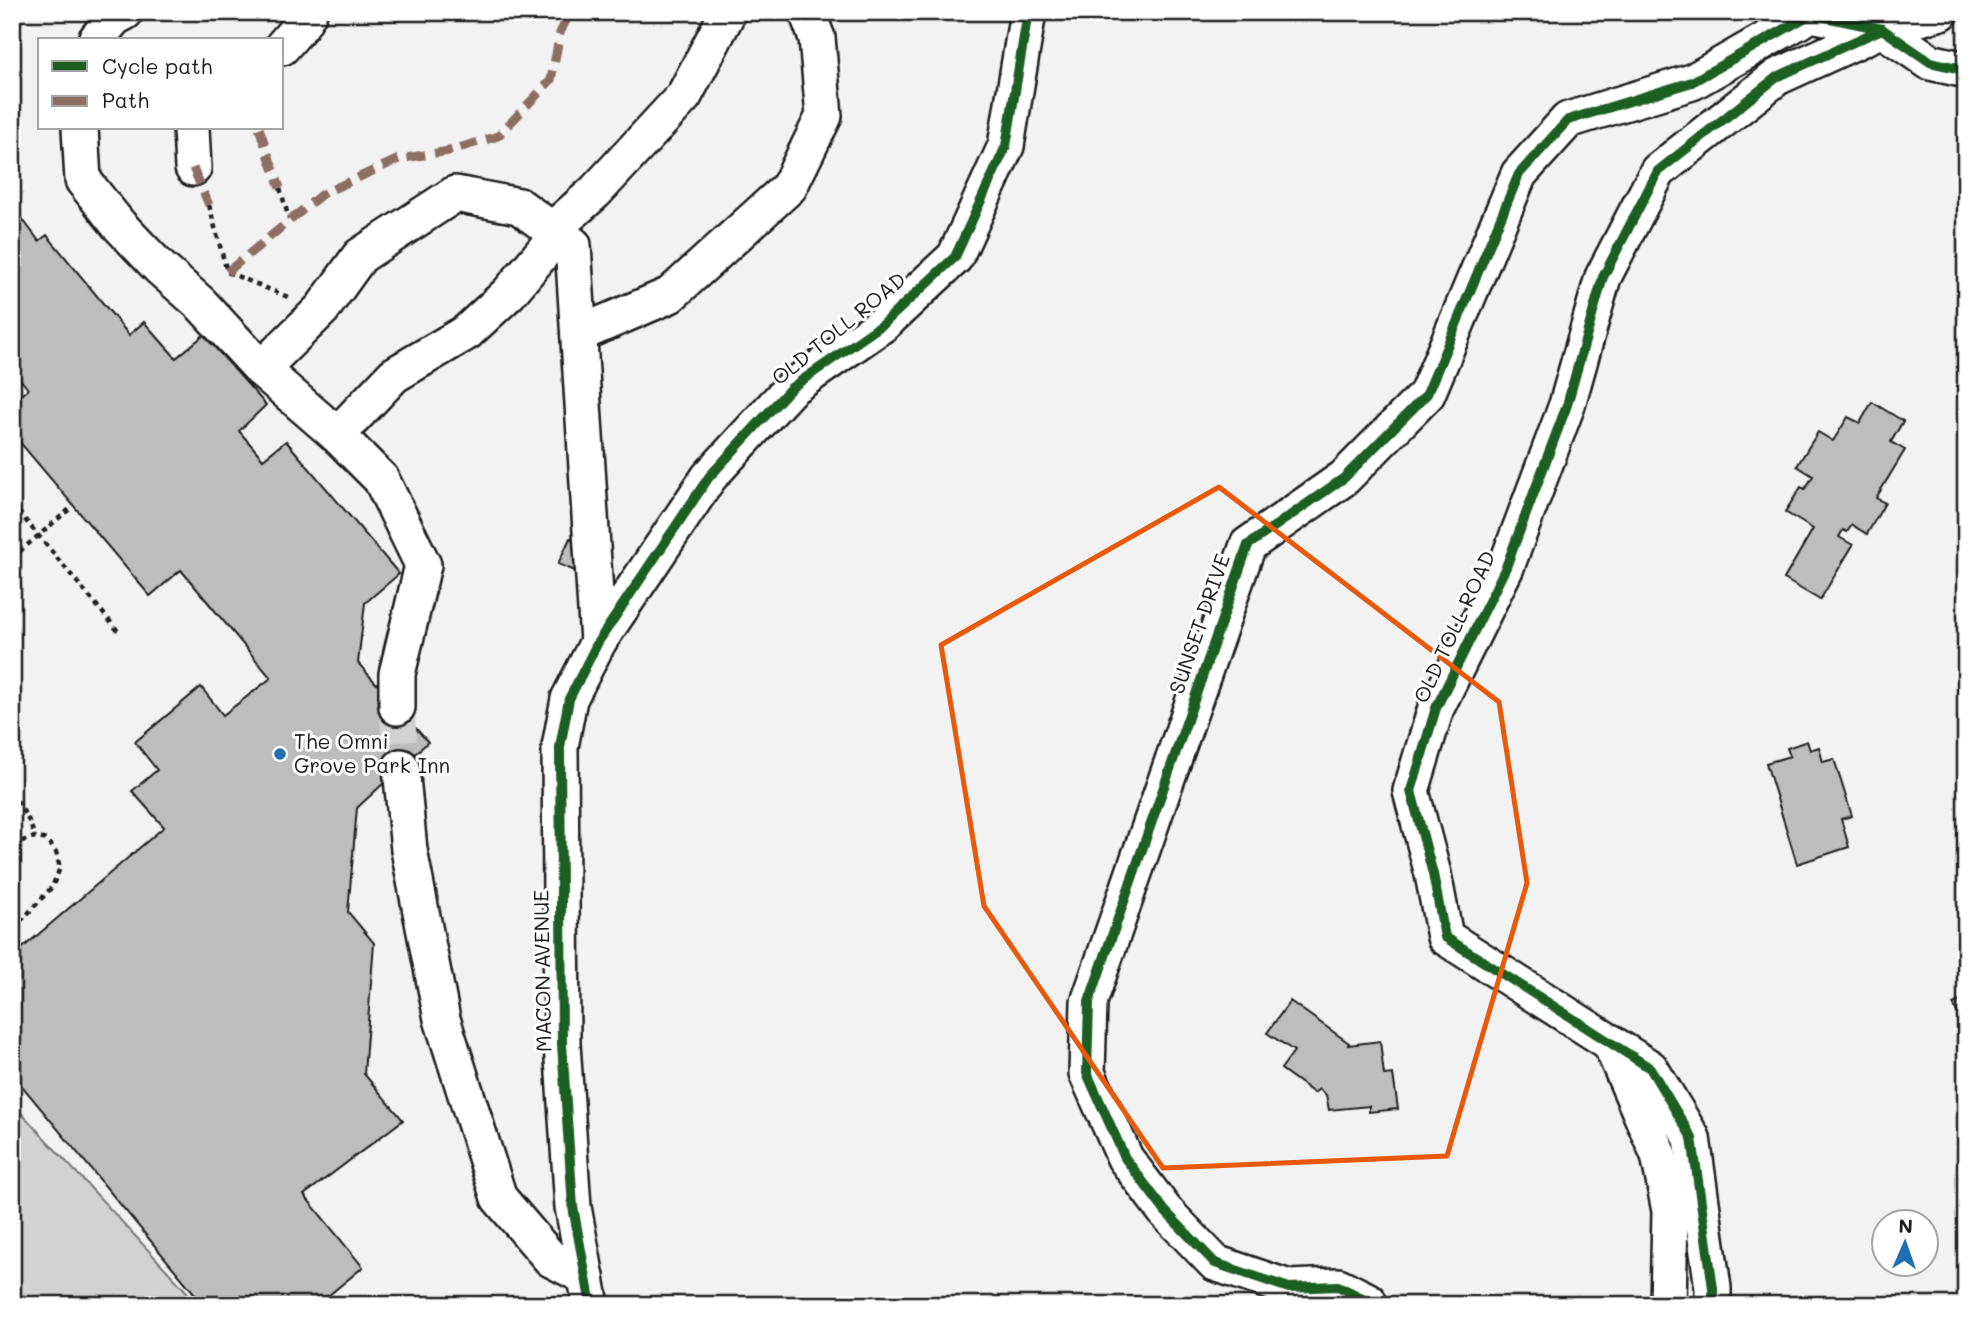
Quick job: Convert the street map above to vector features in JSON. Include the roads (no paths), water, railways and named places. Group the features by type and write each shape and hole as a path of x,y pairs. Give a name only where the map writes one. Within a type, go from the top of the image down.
{"street":[{"path":"284,45 301,26 309,12"},
{"path":"337,435 394,375 467,332 509,293 548,245 552,230 595,192 684,96 728,12"},
{"path":"579,334 670,295 789,187 824,116 817,38 807,12"},
{"name":"OLD TOLL ROAD","path":"598,642 709,477 792,388 883,324 955,257 1006,146 1028,12"},
{"name":"OLD TOLL ROAD","path":"1713,1305 1713,1288 1692,1138 1650,1068 1445,937 1433,874 1411,791 1436,708 1506,567 1567,405 1603,277 1658,171 1777,77 1881,29 1941,12"},
{"name":"SUNSET DRIVE","path":"1368,1305 1368,1300 1338,1286 1289,1287 1215,1264 1165,1211 1125,1158 1087,1073 1089,1002 1248,545 1343,478 1426,394 1519,174 1567,120 1692,82 1811,14 1881,29 1930,62 1966,70"},
{"path":"80,130 83,180 127,233 159,267 201,304 261,369 337,435 381,480 423,565 397,674 397,707"},
{"path":"191,130 193,168"},
{"path":"261,369 322,309 360,256 455,194 519,206 573,246 598,642"},
{"name":"MACON AVENUE","path":"588,1291 573,1207 562,1044 560,747 569,699 598,642"},
{"path":"401,767 409,850 442,1019 499,1198 551,1259 588,1291"},
{"path":"1610,1042 1659,1154 1670,1212 1668,1305"}],"tunnel":[{"path":"397,707 401,767"}],"place":[{"name":"The Omni Grove Park Inn","path":"280,754"}]}
